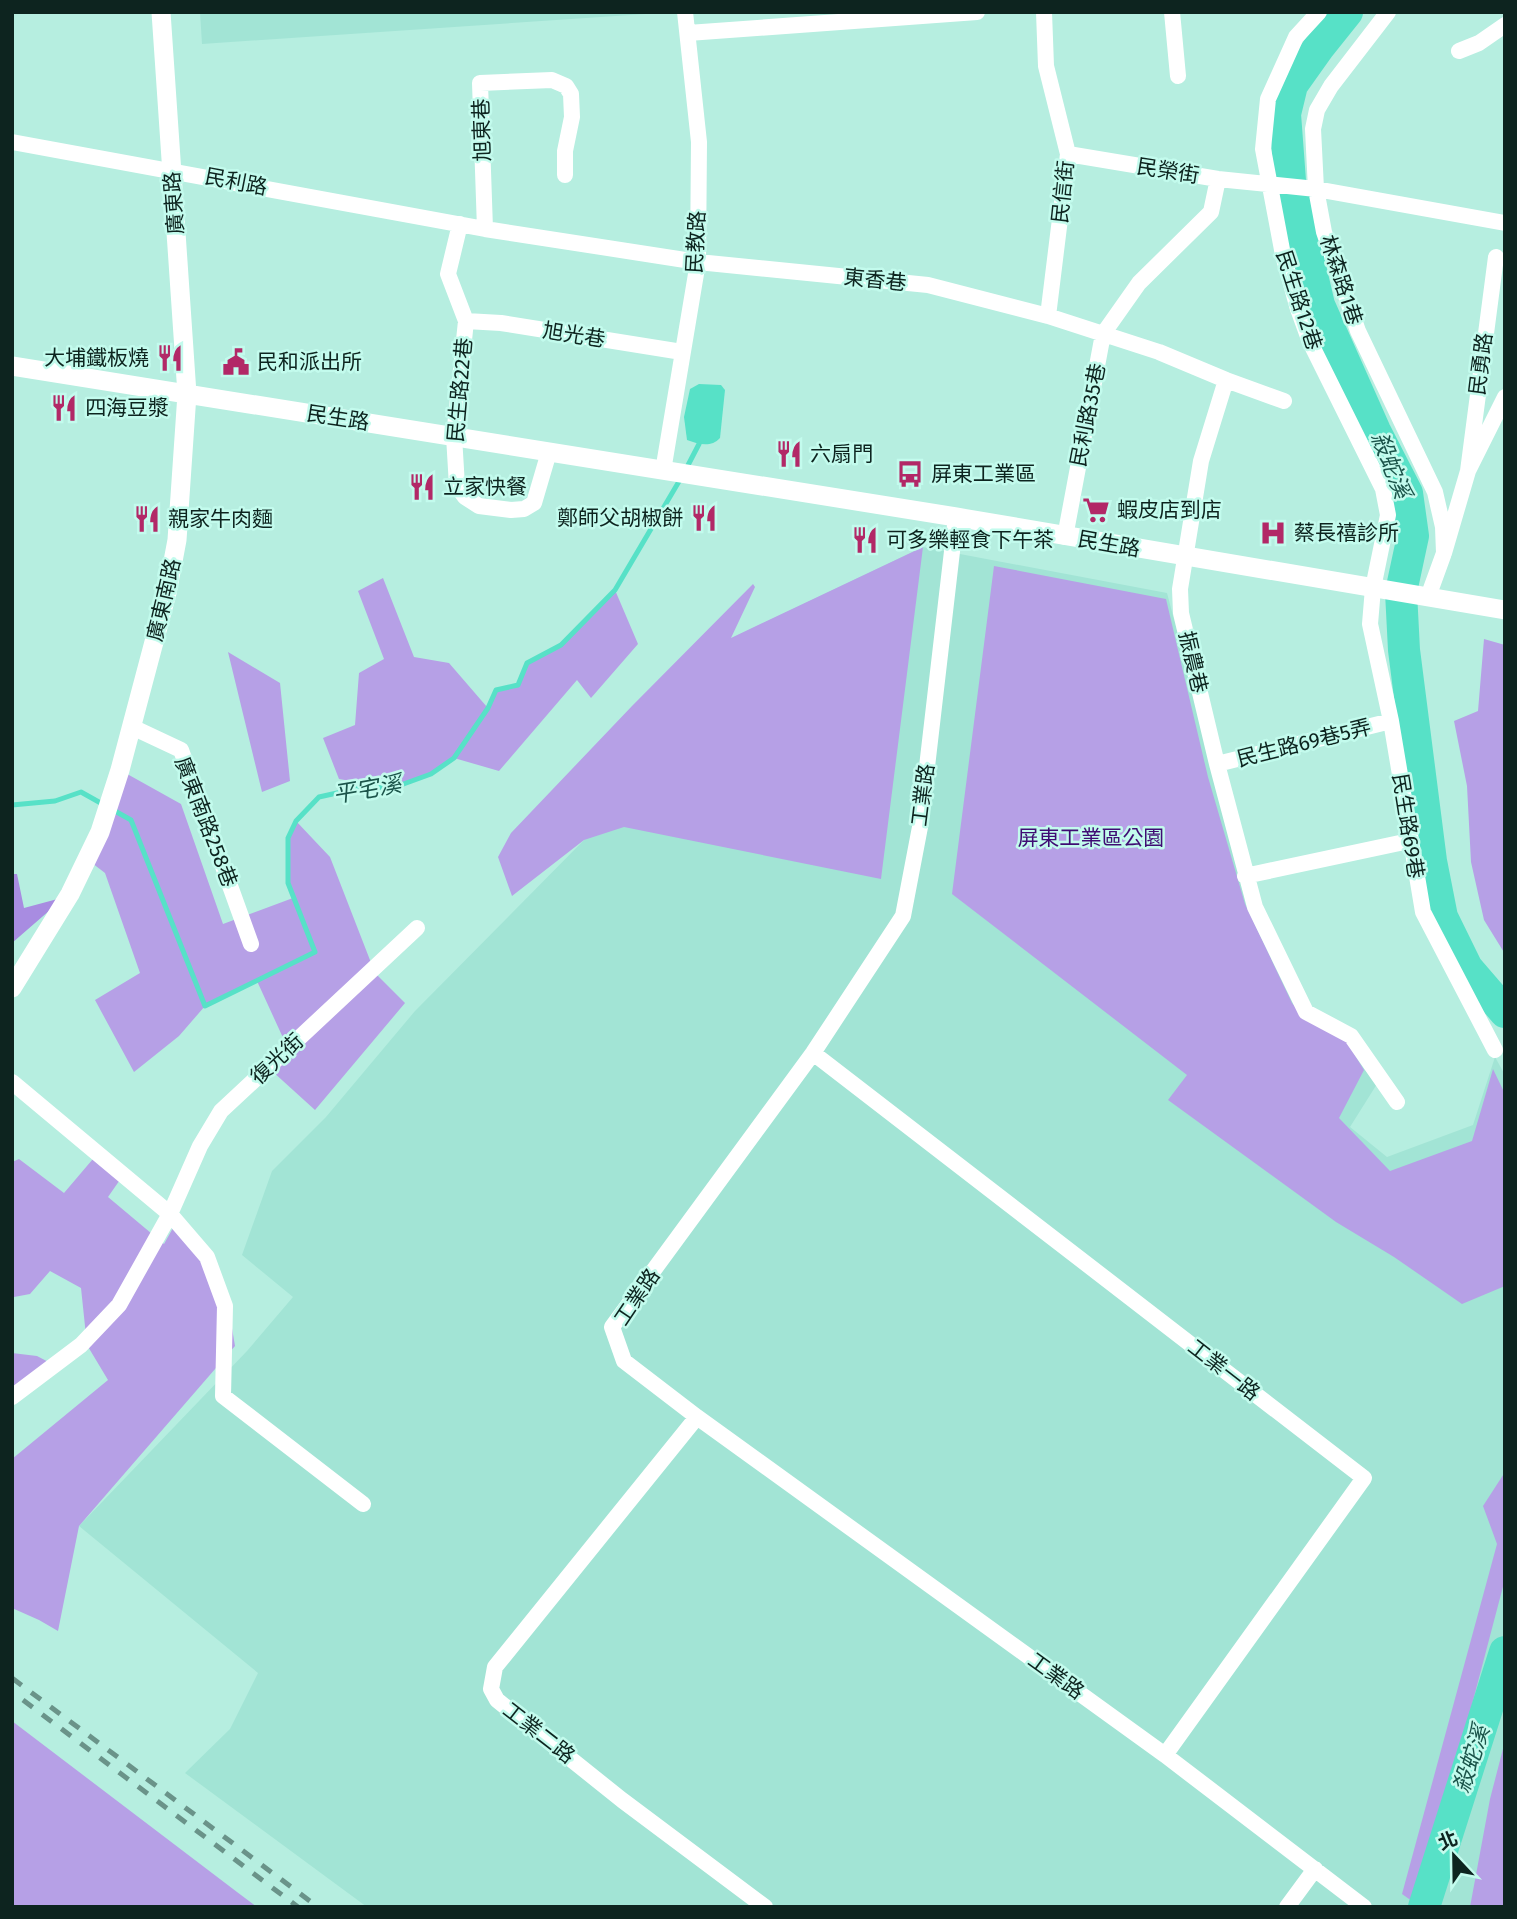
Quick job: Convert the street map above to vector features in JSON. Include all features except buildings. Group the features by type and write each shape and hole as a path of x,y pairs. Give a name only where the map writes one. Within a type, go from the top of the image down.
{"street":[{"name":"廣東路","path":"161,12 187,394"},
{"name":"民教路","path":"663,471 698,262 699,142 685,12"},
{"path":"688,33 977,12"},
{"name":"民信街","path":"1044,12 1045,66 1068,154 1048,316"},
{"path":"1172,12 1178,76"},
{"name":"民生路12巷","path":"1319,12 1296,37 1268,99 1263,149 1283,256 1297,309 1310,342 1383,489 1388,515 1373,588"},
{"name":"林森路1巷","path":"1388,12 1331,86 1317,110 1313,129 1316,188 1324,232 1358,331 1435,492 1443,527 1444,553"},
{"path":"1459,51 1479,43 1505,25"},
{"name":"旭東巷","path":"485,229 480,83 552,80 566,86 571,94 572,117 565,151 565,175"},
{"name":"民利路","path":"12,142 460,224"},
{"name":"民榮街","path":"1068,154 1218,179 1316,188"},
{"path":"1103,334 1139,283 1212,212 1218,179"},
{"path":"1316,188 1505,223"},
{"path":"466,321 448,274 460,224 698,262"},
{"name":"民勇路","path":"1428,597 1468,471 1496,257"},
{"name":"東香巷","path":"698,262 928,285 1048,316"},
{"path":"1048,316 1159,352 1284,401"},
{"name":"旭光巷","path":"466,321 501,323 682,352"},
{"name":"民生路22巷","path":"466,321 454,436 457,486 465,497 479,506 524,509 534,503 549,452"},
{"name":"民利路35巷","path":"1065,537 1103,334"},
{"name":"民生路","path":"12,366 956,517 1428,597"},
{"path":"1185,557 1201,461 1226,380"},
{"name":"廣東南路","path":"12,988 88,860 108,807 132,727 167,593 177,540 187,394"},
{"name":"民勇路","path":"1468,471 1505,397"},
{"name":"工業路","path":"956,517 920,827 903,916 813,1053 612,1326 624,1361 697,1417 1165,1755 1364,1907"},
{"name":"振農巷","path":"1185,557 1180,589 1181,612 1217,764"},
{"name":"民生路69巷","path":"1373,588 1370,624 1391,721 1423,912 1494,1050"},
{"path":"1428,597 1505,610"},
{"name":"民生路69巷5弄","path":"1217,764 1391,721"},
{"name":"廣東南路258巷","path":"132,727 181,750 251,944"},
{"path":"1217,764 1255,907 1306,1012 1351,1036 1397,1102"},
{"path":"1245,876 1409,841"},
{"name":"復光街","path":"12,1397 81,1345 119,1304 170,1214 200,1146 221,1111 417,928"},
{"name":"工業一路","path":"813,1053 1364,1478 1165,1755"},
{"path":"12,1082 170,1214 207,1257 225,1306 223,1396 363,1504"},
{"name":"工業二路","path":"697,1417 495,1667 491,1689 497,1700 622,1800 765,1907"},
{"path":"1287,1907 1315,1869"}],"shaded area":[{"path":"200,12 660,12 660,13 202,44"},
{"path":"699,384 721,385 725,390 720,438 709,444 687,440 684,417 690,389"},
{"path":"923,547 1167,593 1215,774 1248,885 1303,1014 1348,1039 1377,1084 1350,1127 1387,1157 1473,1125 1495,1057 1505,1075 1505,1907 367,1907 185,1773 230,1729 258,1673 79,1526 247,1351 293,1297 242,1255 272,1171 326,1117 415,1011 584,840 730,639"},
{"path":"12,874 17,874 24,908 65,897 12,943"}],"green space":[{"path":"923,547 881,879 624,827 584,840 512,896 498,857 511,833 753,584 755,587 731,638"},
{"name":"屏東工業區公園","path":"994,566 1166,599 1208,777 1245,904 1292,1003 1305,1019 1345,1039 1364,1070 1339,1118 1390,1171 1472,1141 1493,1069 1505,1094 1505,1286 1462,1304 1394,1257 1336,1222 1168,1100 1187,1075 952,894"},
{"path":"383,578 414,657 449,663 487,707 496,690 518,685 527,663 561,645 615,590 638,644 591,698 577,680 499,771 454,758 424,776 399,784 373,784 339,779 323,738 355,725 359,673 384,659 358,591"},
{"path":"1484,639 1505,645 1505,954 1484,920 1471,862 1467,786 1454,721 1478,711"},
{"path":"228,652 280,683 290,781 262,792"},
{"path":"120,770 181,804 223,924 293,898 287,859 289,839 296,821 330,857 375,973 405,1003 315,1110 272,1071 290,1053 257,981 205,1006 179,1036 134,1072 95,1000 140,973 105,873 88,860"},
{"path":"98,1153 124,1174 108,1197 164,1244 178,1219 230,1316 235,1346 79,1526 58,1631 12,1608 12,1459 108,1380 87,1345 81,1288 50,1271 30,1294 14,1297 12,1162 19,1159 64,1193"},
{"path":"12,1353 37,1356 58,1367 12,1404"},
{"path":"1505,1472 1505,1579 1419,1906 1402,1894 1497,1544 1483,1506"},
{"path":"12,1721 237,1892 257,1907 12,1907"},
{"path":"1505,1741 1505,1902 1503,1907 1470,1907 1490,1799"}],"waterway":[{"name":"殺蛇溪","path":"1347,12 1292,85 1285,114 1290,181 1319,305 1375,431 1407,493 1413,536 1401,592 1404,650 1431,861 1442,917 1467,968 1505,1012"},
{"name":"平宅溪","path":"686,469 699,444"},
{"name":"平宅溪","path":"12,805 55,801 81,792 131,820 205,1006 315,952 288,883 288,838 296,821 319,797 355,789 398,786 431,774 454,758 488,708 496,690 518,685 527,663 561,645 615,590 681,478"},
{"name":"殺蛇溪","path":"1424,1907 1505,1652"}],"railway":[{"path":"12,1678 318,1907"},
{"path":"23,1700 298,1907"}],"place":[{"name":"大埔鐵板燒","path":"170,358"},
{"name":"民和派出所","path":"236,362"},
{"name":"四海豆漿","path":"64,408"},
{"name":"六扇門","path":"789,454"},
{"name":"屏東工業區","path":"910,474"},
{"name":"立家快餐","path":"422,487"},
{"name":"蝦皮店到店","path":"1096,510"},
{"name":"鄭師父胡椒餅","path":"704,518"},
{"name":"親家牛肉麵","path":"147,519"},
{"name":"蔡長禧診所","path":"1273,533"},
{"name":"可多樂輕食下午茶","path":"865,540"}]}
